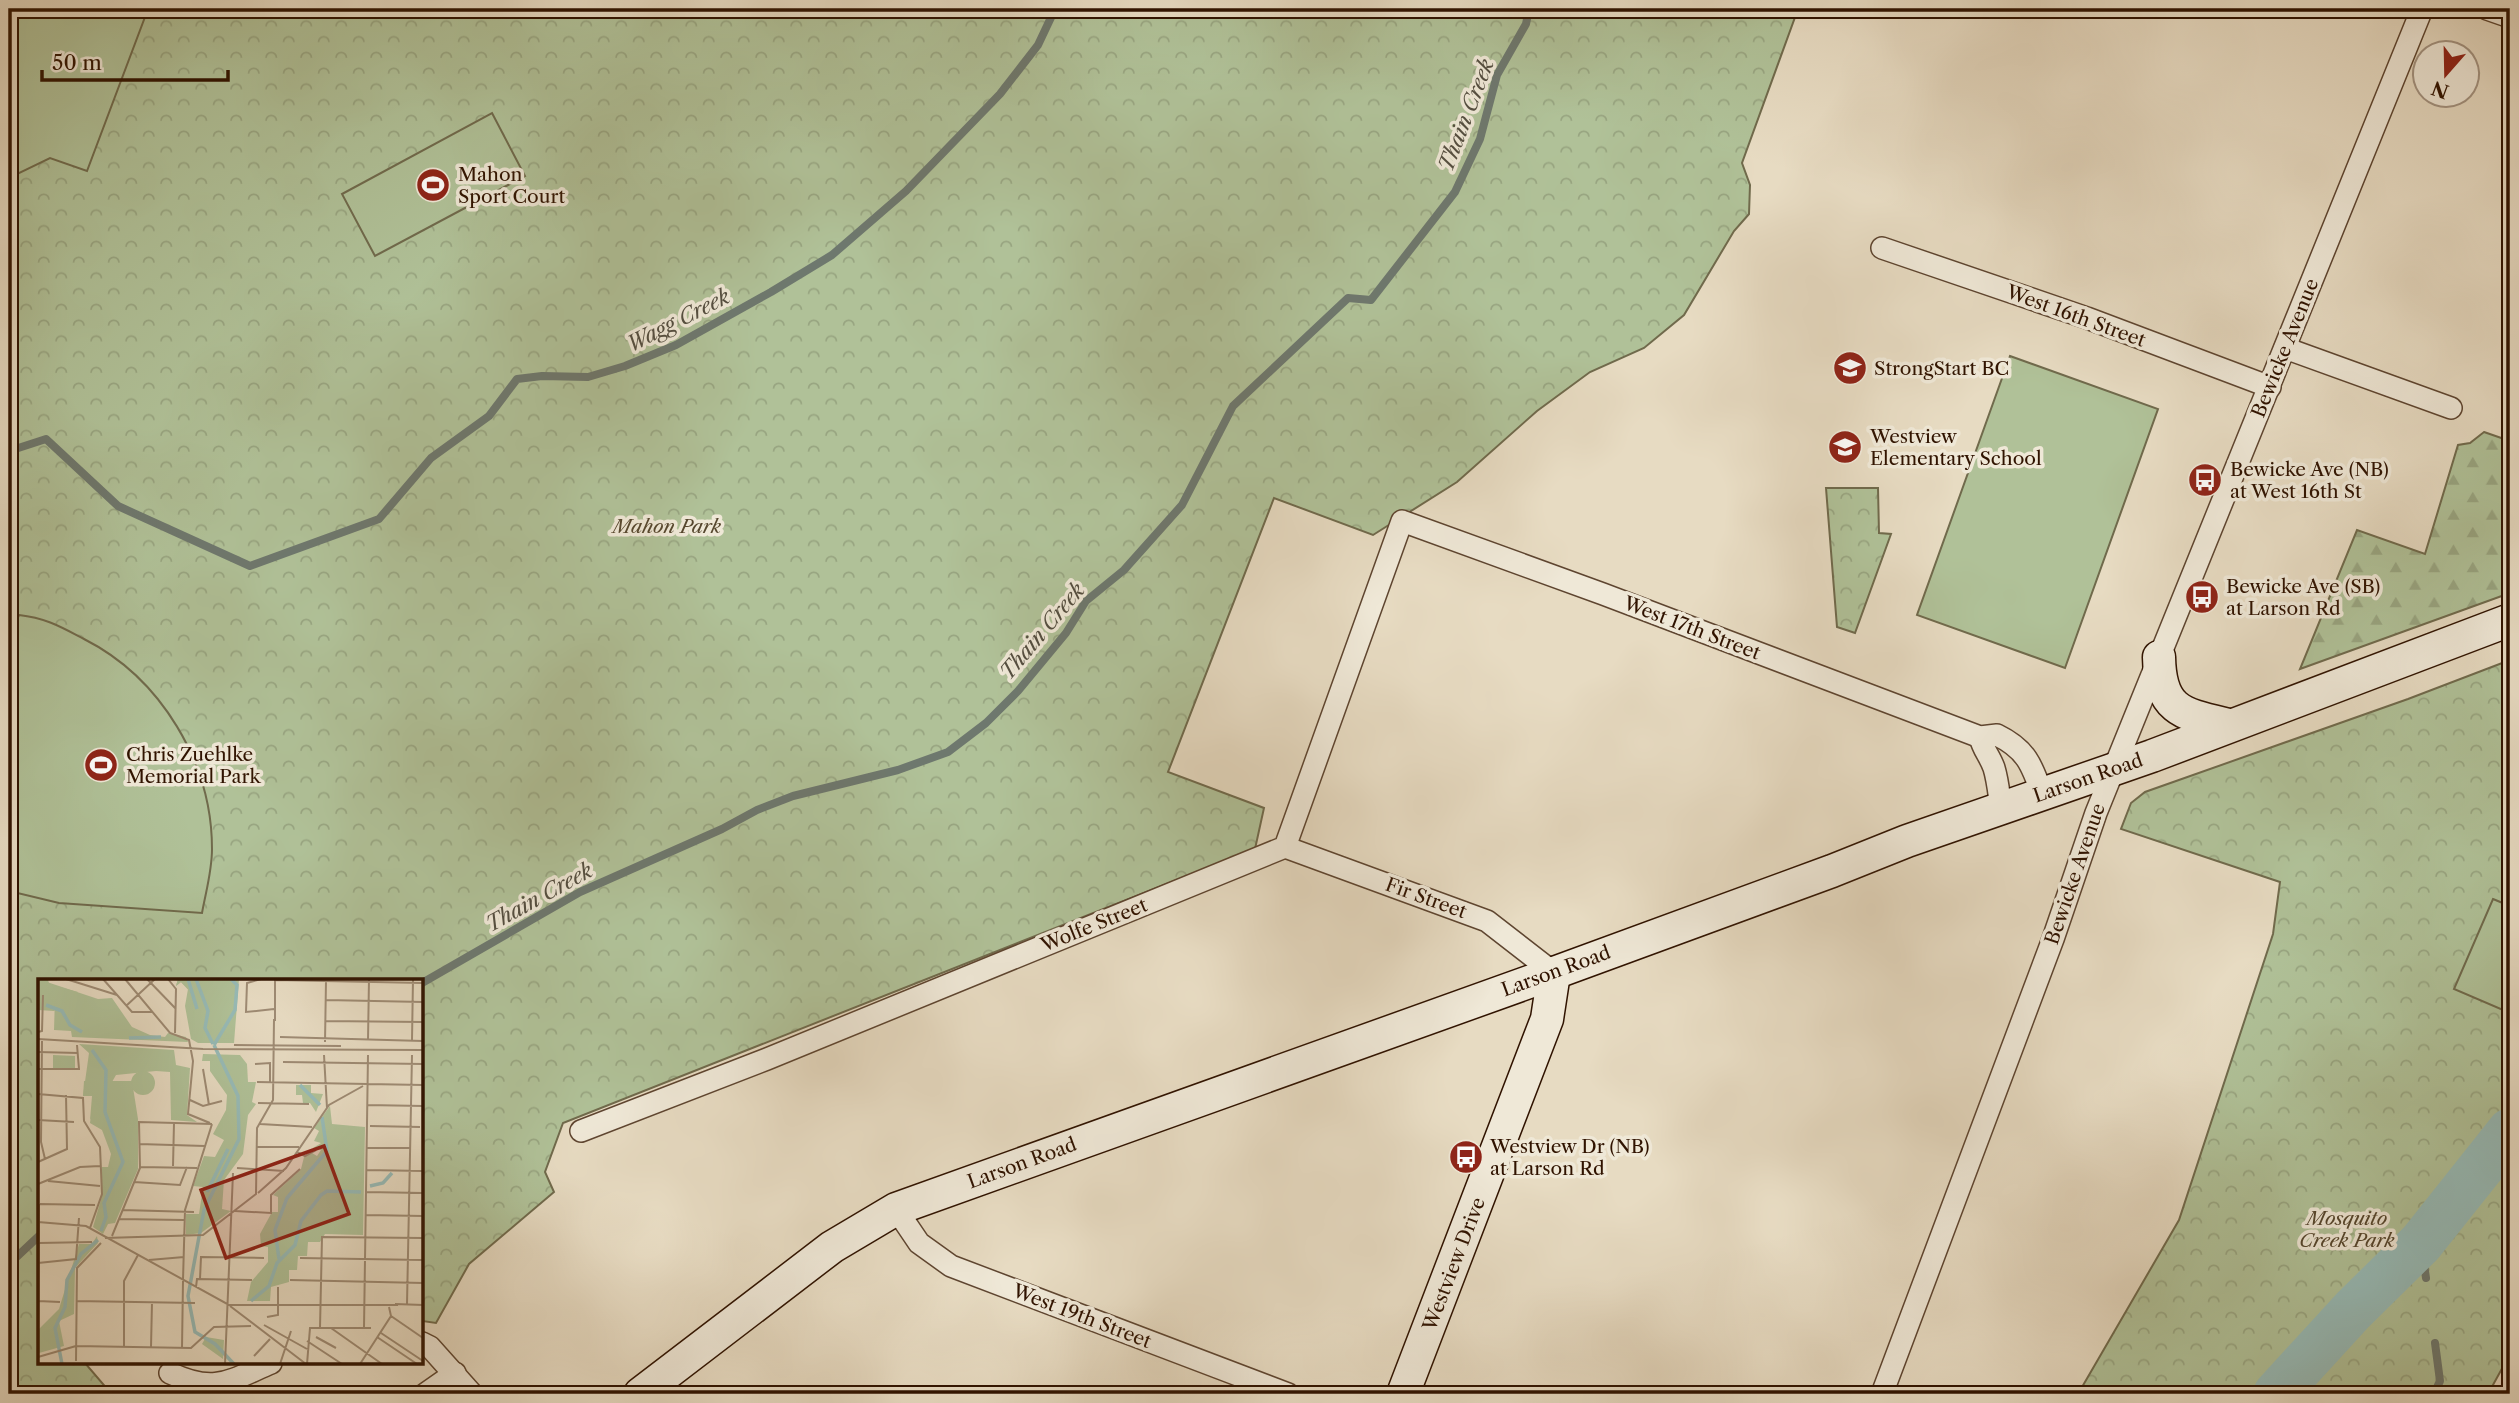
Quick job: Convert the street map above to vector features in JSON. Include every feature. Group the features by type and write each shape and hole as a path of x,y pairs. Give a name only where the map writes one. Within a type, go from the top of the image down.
{"main road":[{"name":"Larson Road","path":"640,1394 832,1247 896,1209 1554,973 1908,841 2113,770 2510,620"},
{"path":"2159,657 2160,681 2167,697 2179,709 2196,718 2229,725"},
{"name":"Westview Drive","path":"1404,1394 1547,1019 1554,973"}],"street":[{"name":"Bewicke Avenue","path":"1882,1394 2053,939 2113,770 2422,9"},
{"path":"2487,9 2510,17"},
{"name":"West 16th Street","path":"1882,248 2087,318 2270,387"},
{"path":"2285,348 2451,408"},
{"name":"West 17th Street","path":"1285,847 1402,522 1603,594 1980,737 1997,735 2025,754 2032,764 2042,794"},
{"path":"1980,737 1994,769 2001,808"},
{"name":"Fir Street","path":"1285,847 1487,921 1554,973"},
{"name":"Wolfe Street","path":"581,1131 767,1059 1285,847"},
{"name":"West 19th Street","path":"896,1209 919,1243 951,1266 1288,1394"},
{"path":"424,1344 455,1373 472,1394"},
{"path":"170,1373 197,1384 217,1385 269,1364"},
{"path":"425,1394 455,1373"}],"green space":[{"name":"Mahon Park","path":"9,9 1798,9 1742,163 1750,185 1749,214 1734,231 1684,315 1644,348 1590,372 1537,411 1457,482 1373,535 1274,498 1168,772 1264,808 1255,849 563,1123 545,1172 554,1192 469,1264 436,1323 424,1321 424,979 38,979 38,1364 86,1364 108,1390 120,1394 9,1394"},
{"path":"9,9 148,9 87,171 50,158 9,178"},
{"name":"Mahon Sport Court","path":"492,113 525,176 375,256 342,194"},
{"path":"2010,356 2158,409 2065,668 1917,615"},
{"path":"2484,432 2510,441 2510,593 2300,669 2357,530 2425,554 2458,445 2470,443"},
{"path":"1826,488 1878,488 1879,533 1891,534 1855,633 1837,627"},
{"name":"Chris Zuehlke Memorial Park","path":"19,615 53,624 112,656 136,676 177,726 203,785 210,817 212,857 202,913 59,903 9,891 9,641"},
{"name":"Mosquito Creek Park","path":"2510,660 2510,1354 2488,1394 2078,1394 2179,1220 2273,934 2280,882 2121,829 2131,803 2145,792"},
{"path":"2493,899 2510,906 2510,1013 2454,989"}],"waterway":[{"name":"Wagg Creek","path":"9,451 46,439 118,506 250,566 379,519 431,458 489,416 517,379 542,376 588,377 625,366 676,345 832,255 906,191 1000,94 1038,45 1055,9"},
{"name":"Thain Creek","path":"424,982 580,892 722,829 757,810 793,796 898,770 948,752 986,723 1018,691 1066,633 1086,601 1124,570 1182,505 1233,406 1348,298 1371,300 1455,192 1480,139 1497,75 1526,24 1529,9"},
{"path":"2276,1394 2353,1310 2421,1243 2510,1131"},
{"name":"Thain Creek","path":"9,1264 38,1237"},
{"path":"2421,1243 2426,1278"},
{"path":"2434,1394 2440,1381 2435,1343"}],"place":[{"name":"Mahon Sport Court","path":"433,185"},
{"name":"StrongStart BC","path":"1850,368"},
{"name":"Westview Elementary School","path":"1845,447"},
{"name":"Bewicke Ave (NB) at West 16th St","path":"2205,480"},
{"name":"Bewicke Ave (SB) at Larson Rd","path":"2202,597"},
{"name":"Chris Zuehlke Memorial Park","path":"101,765"},
{"name":"Westview Dr (NB) at Larson Rd","path":"1466,1157"}]}
